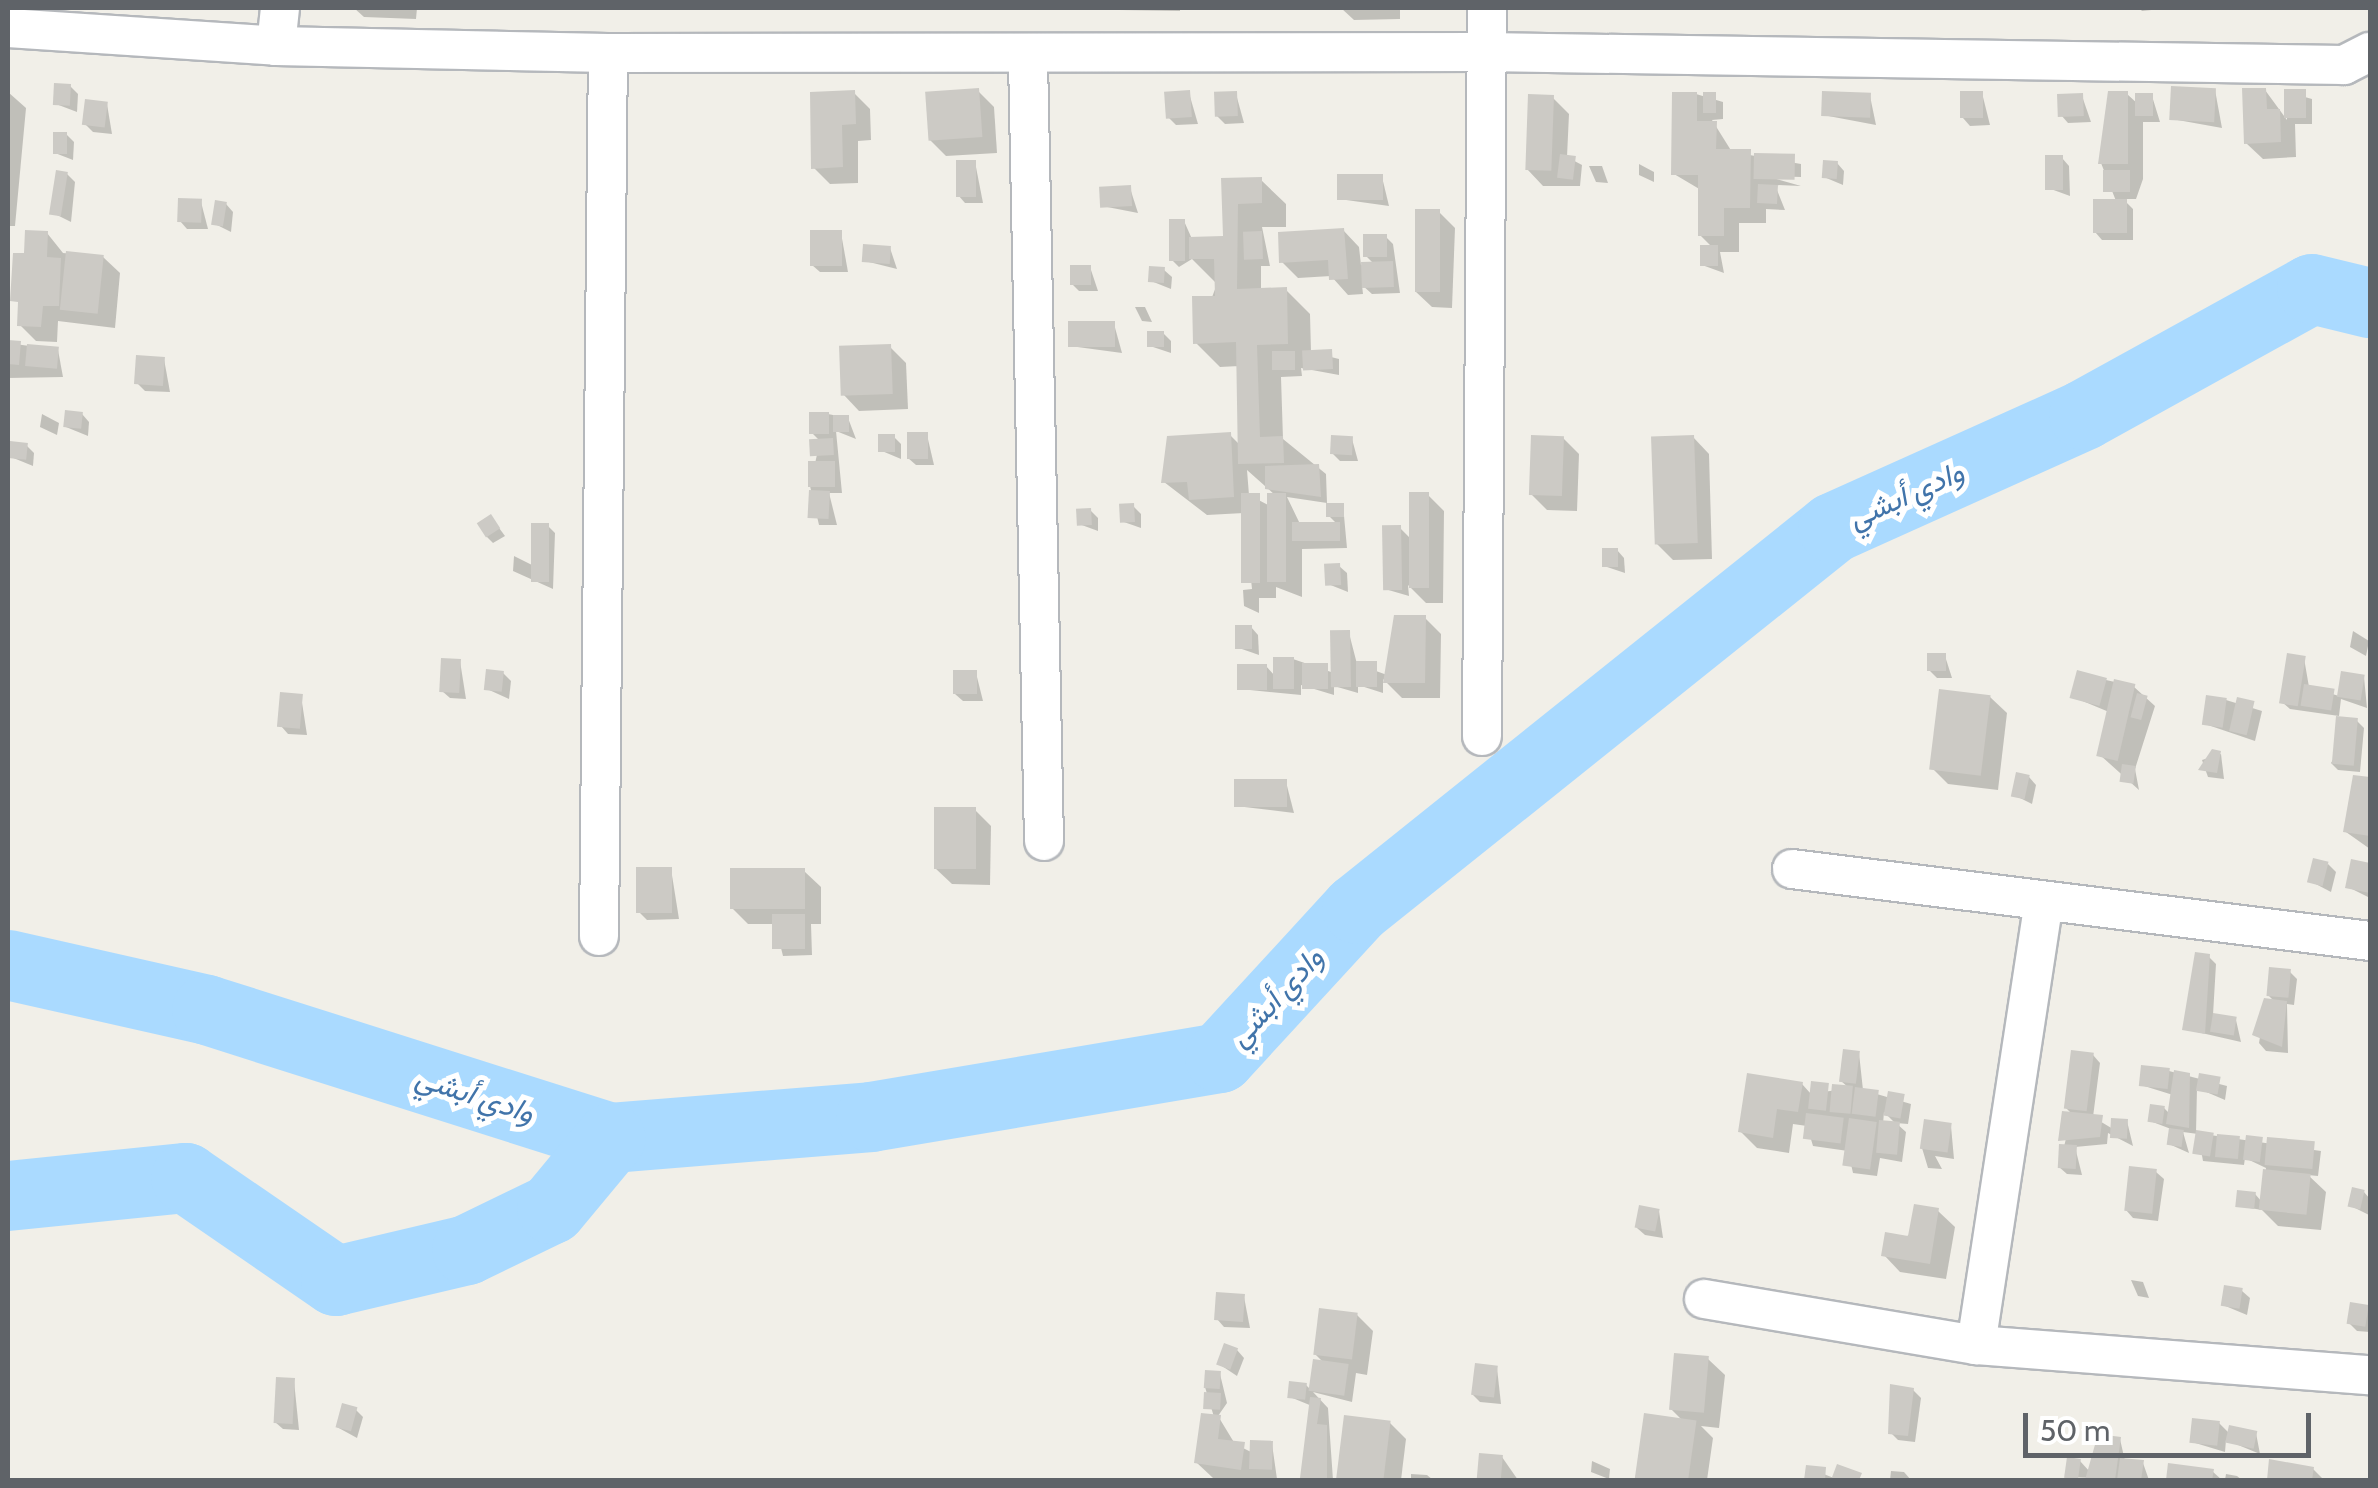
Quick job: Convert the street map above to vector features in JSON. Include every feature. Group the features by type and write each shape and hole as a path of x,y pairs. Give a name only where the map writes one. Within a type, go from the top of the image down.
{"street":[{"path":"276,46 280,8"},
{"path":"1482,736 1487,8"},
{"path":"8,28 276,46 1028,60 1485,52 2344,65 2370,52"},
{"path":"600,936 608,53"},
{"path":"1028,60 1044,840"},
{"path":"1792,869 2370,941"},
{"path":"1976,1345 2044,902"},
{"path":"1704,1299 1976,1345 2370,1375"}],"building":[{"path":"54,83 71,84 70,106 53,105"},
{"path":"2171,86 2216,88 2214,122 2169,120"},
{"path":"979,88 982,137 929,141 925,92"},
{"path":"2242,88 2266,88 2267,109 2280,109 2281,142 2244,144"},
{"path":"2284,89 2306,89 2306,118 2284,118"},
{"path":"855,90 856,124 842,125 843,167 811,169 810,92"},
{"path":"1190,90 1192,117 1166,119 1164,92"},
{"path":"1237,91 1238,116 1215,117 1214,92"},
{"path":"1822,91 1871,93 1870,118 1821,116"},
{"path":"1960,91 1983,91 1983,118 1960,118"},
{"path":"2108,91 2128,91 2128,164 2098,164"},
{"path":"1672,92 1697,92 1697,121 1717,121 1716,149 1751,149 1750,208 1724,208 1724,236 1698,236 1698,175 1671,175"},
{"path":"1703,92 1716,92 1716,113 1703,113"},
{"path":"2083,93 2084,116 2058,117 2057,94"},
{"path":"2135,93 2153,93 2153,116 2135,116"},
{"path":"1528,94 1554,95 1551,171 1525,170"},
{"path":"85,99 108,102 105,128 82,125"},
{"path":"53,132 67,132 67,154 53,154"},
{"path":"1754,153 1795,154 1795,180 1754,179"},
{"path":"1560,154 1576,156 1573,180 1557,178"},
{"path":"2045,155 2063,155 2063,190 2045,190"},
{"path":"956,160 976,160 976,197 956,197"},
{"path":"1823,160 1838,161 1837,179 1822,178"},
{"path":"56,170 68,172 61,216 49,214"},
{"path":"2103,170 2130,170 2130,192 2103,192"},
{"path":"1337,174 1383,174 1383,200 1337,200"},
{"path":"1262,177 1262,203 1238,204 1237,289 1287,287 1288,344 1257,345 1260,437 1283,436 1284,463 1238,464 1236,342 1193,344 1192,296 1215,296 1214,259 1189,259 1189,237 1223,236 1221,178"},
{"path":"1758,184 1778,185 1777,204 1757,203"},
{"path":"1131,185 1132,206 1100,208 1099,187"},
{"path":"178,198 202,199 201,223 177,222"},
{"path":"2093,199 2127,199 2127,233 2093,233"},
{"path":"215,200 227,202 223,227 211,225"},
{"path":"1415,209 1440,209 1440,292 1415,292"},
{"path":"1169,219 1185,219 1185,261 1169,261"},
{"path":"1344,228 1348,279 1329,280 1328,260 1279,263 1278,232"},
{"path":"25,230 48,231 47,257 61,258 59,306 43,306 41,327 17,326 18,302 10,301 13,253 24,253"},
{"path":"810,230 842,230 842,266 810,266"},
{"path":"1262,231 1263,259 1244,260 1243,232"},
{"path":"1363,234 1387,234 1387,257 1363,257"},
{"path":"863,244 891,246 890,264 862,262"},
{"path":"1700,245 1718,245 1718,266 1700,266"},
{"path":"66,251 104,255 98,314 60,310"},
{"path":"1393,261 1394,287 1362,288 1361,262"},
{"path":"1070,265 1091,265 1091,285 1070,285"},
{"path":"1149,266 1165,267 1164,283 1148,282"},
{"path":"1068,321 1115,321 1115,347 1068,347"},
{"path":"1147,331 1164,331 1164,347 1147,347"},
{"path":"8,340 21,341 19,365 8,364"},
{"path":"27,344 59,347 57,369 25,366"},
{"path":"891,344 893,394 841,396 839,346"},
{"path":"1332,349 1333,369 1303,371 1302,351"},
{"path":"1272,351 1295,351 1295,370 1272,370"},
{"path":"136,355 165,357 163,386 134,384"},
{"path":"65,410 83,412 81,429 63,427"},
{"path":"809,412 829,412 829,434 809,434"},
{"path":"833,415 849,415 849,432 833,432"},
{"path":"907,432 928,432 928,459 907,459"},
{"path":"1231,432 1234,497 1189,500 1187,482 1161,483 1167,436"},
{"path":"878,434 895,434 895,452 878,452"},
{"path":"1331,435 1353,436 1352,455 1330,454"},
{"path":"1531,435 1564,436 1562,496 1529,495"},
{"path":"1694,435 1698,543 1655,544 1651,437"},
{"path":"833,438 834,455 810,456 809,439"},
{"path":"10,441 28,443 26,460 8,458"},
{"path":"808,461 835,461 835,487 808,487"},
{"path":"1319,464 1321,497 1265,489 1265,466"},
{"path":"809,490 830,491 829,519 808,518"},
{"path":"1409,492 1429,492 1429,588 1409,588"},
{"path":"1241,493 1260,493 1260,583 1241,583"},
{"path":"1267,493 1286,493 1286,582 1267,582"},
{"path":"1134,503 1135,522 1120,523 1119,504"},
{"path":"1326,503 1344,503 1344,517 1326,517"},
{"path":"1091,508 1092,525 1077,526 1076,509"},
{"path":"491,514 500,528 486,538 477,523"},
{"path":"1292,522 1340,522 1340,541 1292,541"},
{"path":"531,523 549,523 549,582 531,582"},
{"path":"1382,525 1401,525 1402,590 1383,590"},
{"path":"1602,548 1618,548 1618,567 1602,567"},
{"path":"1340,563 1341,585 1325,586 1324,564"},
{"path":"1394,615 1426,615 1425,683 1383,683"},
{"path":"1235,625 1252,625 1252,649 1235,649"},
{"path":"1330,630 1350,630 1351,687 1331,687"},
{"path":"1927,653 1946,653 1946,671 1927,671"},
{"path":"2287,653 2306,656 2298,706 2279,703"},
{"path":"1273,657 1294,657 1294,689 1273,689"},
{"path":"441,658 461,659 459,693 439,692"},
{"path":"1356,661 1377,661 1377,687 1356,687"},
{"path":"1302,663 1328,663 1328,689 1302,689"},
{"path":"1237,664 1267,664 1267,690 1237,690"},
{"path":"486,669 504,671 502,692 484,690"},
{"path":"953,670 977,670 977,694 953,694"},
{"path":"2077,670 2107,678 2099,706 2069,698"},
{"path":"2341,671 2365,675 2361,700 2337,697"},
{"path":"2114,679 2135,684 2118,761 2096,756"},
{"path":"2304,684 2335,689 2331,711 2301,706"},
{"path":"1939,689 1991,695 1981,776 1929,769"},
{"path":"280,692 303,694 300,729 277,727"},
{"path":"2137,693 2148,696 2141,720 2131,717"},
{"path":"2206,695 2227,698 2223,728 2202,725"},
{"path":"2237,697 2255,701 2247,735 2229,731"},
{"path":"2336,716 2358,718 2354,766 2332,764"},
{"path":"2212,749 2221,751 2217,773 2198,770"},
{"path":"2122,764 2136,766 2133,784 2119,782"},
{"path":"2016,772 2030,775 2024,799 2011,796"},
{"path":"2353,775 2370,777 2370,836 2343,832"},
{"path":"1234,779 1287,779 1287,807 1234,807"},
{"path":"934,807 976,807 976,869 934,869"},
{"path":"2313,858 2329,862 2322,886 2307,882"},
{"path":"2351,859 2370,863 2370,893 2345,888"},
{"path":"636,867 672,867 672,913 636,913"},
{"path":"730,868 805,868 805,909 730,909"},
{"path":"772,914 805,914 805,949 772,949"},
{"path":"2195,952 2210,954 2205,1034 2182,1030"},
{"path":"2269,967 2291,969 2288,998 2266,996"},
{"path":"2264,998 2287,1001 2282,1047 2252,1035"},
{"path":"2213,1013 2237,1017 2234,1036 2210,1032"},
{"path":"1843,1049 1860,1051 1856,1084 1839,1082"},
{"path":"2071,1050 2094,1053 2087,1111 2064,1109"},
{"path":"2141,1065 2170,1068 2168,1089 2139,1086"},
{"path":"2174,1070 2190,1073 2189,1128 2166,1124"},
{"path":"1747,1073 1803,1082 1798,1112 1777,1109 1773,1138 1738,1132"},
{"path":"2199,1073 2221,1077 2218,1095 2196,1091"},
{"path":"1811,1081 1829,1083 1826,1111 1808,1109"},
{"path":"1832,1084 1853,1086 1850,1114 1830,1112"},
{"path":"1855,1087 1879,1090 1876,1117 1852,1114"},
{"path":"1888,1091 1905,1094 1900,1119 1884,1116"},
{"path":"2150,1104 2165,1106 2162,1124 2147,1122"},
{"path":"2062,1111 2103,1115 2100,1137 2058,1141"},
{"path":"1806,1113 1844,1118 1841,1143 1803,1139"},
{"path":"1849,1118 1877,1122 1870,1169 1842,1166"},
{"path":"2111,1118 2128,1119 2127,1139 2110,1138"},
{"path":"1924,1119 1952,1123 1948,1153 1920,1149"},
{"path":"1879,1120 1900,1122 1897,1155 1876,1153"},
{"path":"2169,1128 2184,1130 2181,1147 2167,1145"},
{"path":"2196,1130 2214,1133 2210,1157 2192,1154"},
{"path":"2217,1134 2240,1136 2238,1159 2215,1157"},
{"path":"2246,1135 2263,1137 2260,1162 2243,1160"},
{"path":"2267,1137 2315,1141 2312,1169 2265,1165"},
{"path":"2059,1144 2077,1145 2076,1169 2058,1168"},
{"path":"2129,1166 2157,1169 2152,1214 2124,1211"},
{"path":"2263,1169 2311,1174 2306,1215 2259,1210"},
{"path":"2352,1187 2365,1190 2360,1209 2348,1206"},
{"path":"2237,1190 2256,1192 2254,1209 2235,1207"},
{"path":"1914,1204 1939,1208 1930,1264 1881,1256 1885,1232 1908,1236"},
{"path":"1639,1205 1660,1209 1655,1232 1635,1228"},
{"path":"2224,1285 2243,1288 2239,1309 2221,1306"},
{"path":"1216,1292 1245,1294 1243,1322 1214,1320"},
{"path":"2350,1302 2369,1305 2365,1327 2347,1324"},
{"path":"1319,1308 1358,1313 1352,1359 1313,1355"},
{"path":"1224,1343 1238,1348 1230,1370 1216,1365"},
{"path":"1674,1353 1709,1356 1704,1413 1669,1410"},
{"path":"1313,1359 1349,1364 1344,1396 1309,1391"},
{"path":"1475,1363 1498,1366 1494,1398 1471,1395"},
{"path":"1205,1370 1221,1371 1220,1389 1204,1388"},
{"path":"276,1377 295,1378 293,1424 274,1423"},
{"path":"1289,1381 1307,1383 1305,1400 1287,1398"},
{"path":"1890,1384 1914,1388 1908,1436 1888,1434"},
{"path":"1204,1392 1221,1393 1220,1410 1203,1409"},
{"path":"1310,1397 1321,1398 1317,1424 1327,1425 1327,1480 1300,1478"},
{"path":"342,1403 357,1407 351,1431 336,1427"},
{"path":"1201,1413 1221,1415 1218,1439 1245,1442 1241,1470 1194,1463"},
{"path":"1644,1413 1696,1420 1688,1480 1635,1480"},
{"path":"1344,1415 1391,1421 1383,1480 1336,1480"},
{"path":"2192,1418 2220,1421 2217,1446 2189,1443"},
{"path":"2229,1425 2257,1431 2254,1449 2225,1443"},
{"path":"2098,1434 2121,1437 2115,1480 2085,1480"},
{"path":"1250,1440 1273,1441 1272,1470 1249,1469"},
{"path":"1479,1453 1503,1455 1501,1480 1477,1480"},
{"path":"2067,1457 2081,1459 2078,1480 2064,1478"},
{"path":"2120,1458 2144,1460 2141,1480 2117,1480"},
{"path":"2269,1459 2314,1467 2312,1480 2267,1480"},
{"path":"2168,1463 2214,1469 2212,1480 2166,1480"},
{"path":"1837,1464 1862,1473 1859,1480 1831,1480"},
{"path":"1806,1465 1826,1467 1825,1480 1804,1480"}],"waterway":[{"name":"وادي أبشي","path":"8,965 207,1010 611,1138 871,1117 1220,1058 1357,909 1833,528 2084,415 2312,289 2370,303"},
{"path":"8,1196 186,1178 336,1281 467,1250 552,1209 611,1138"}]}
